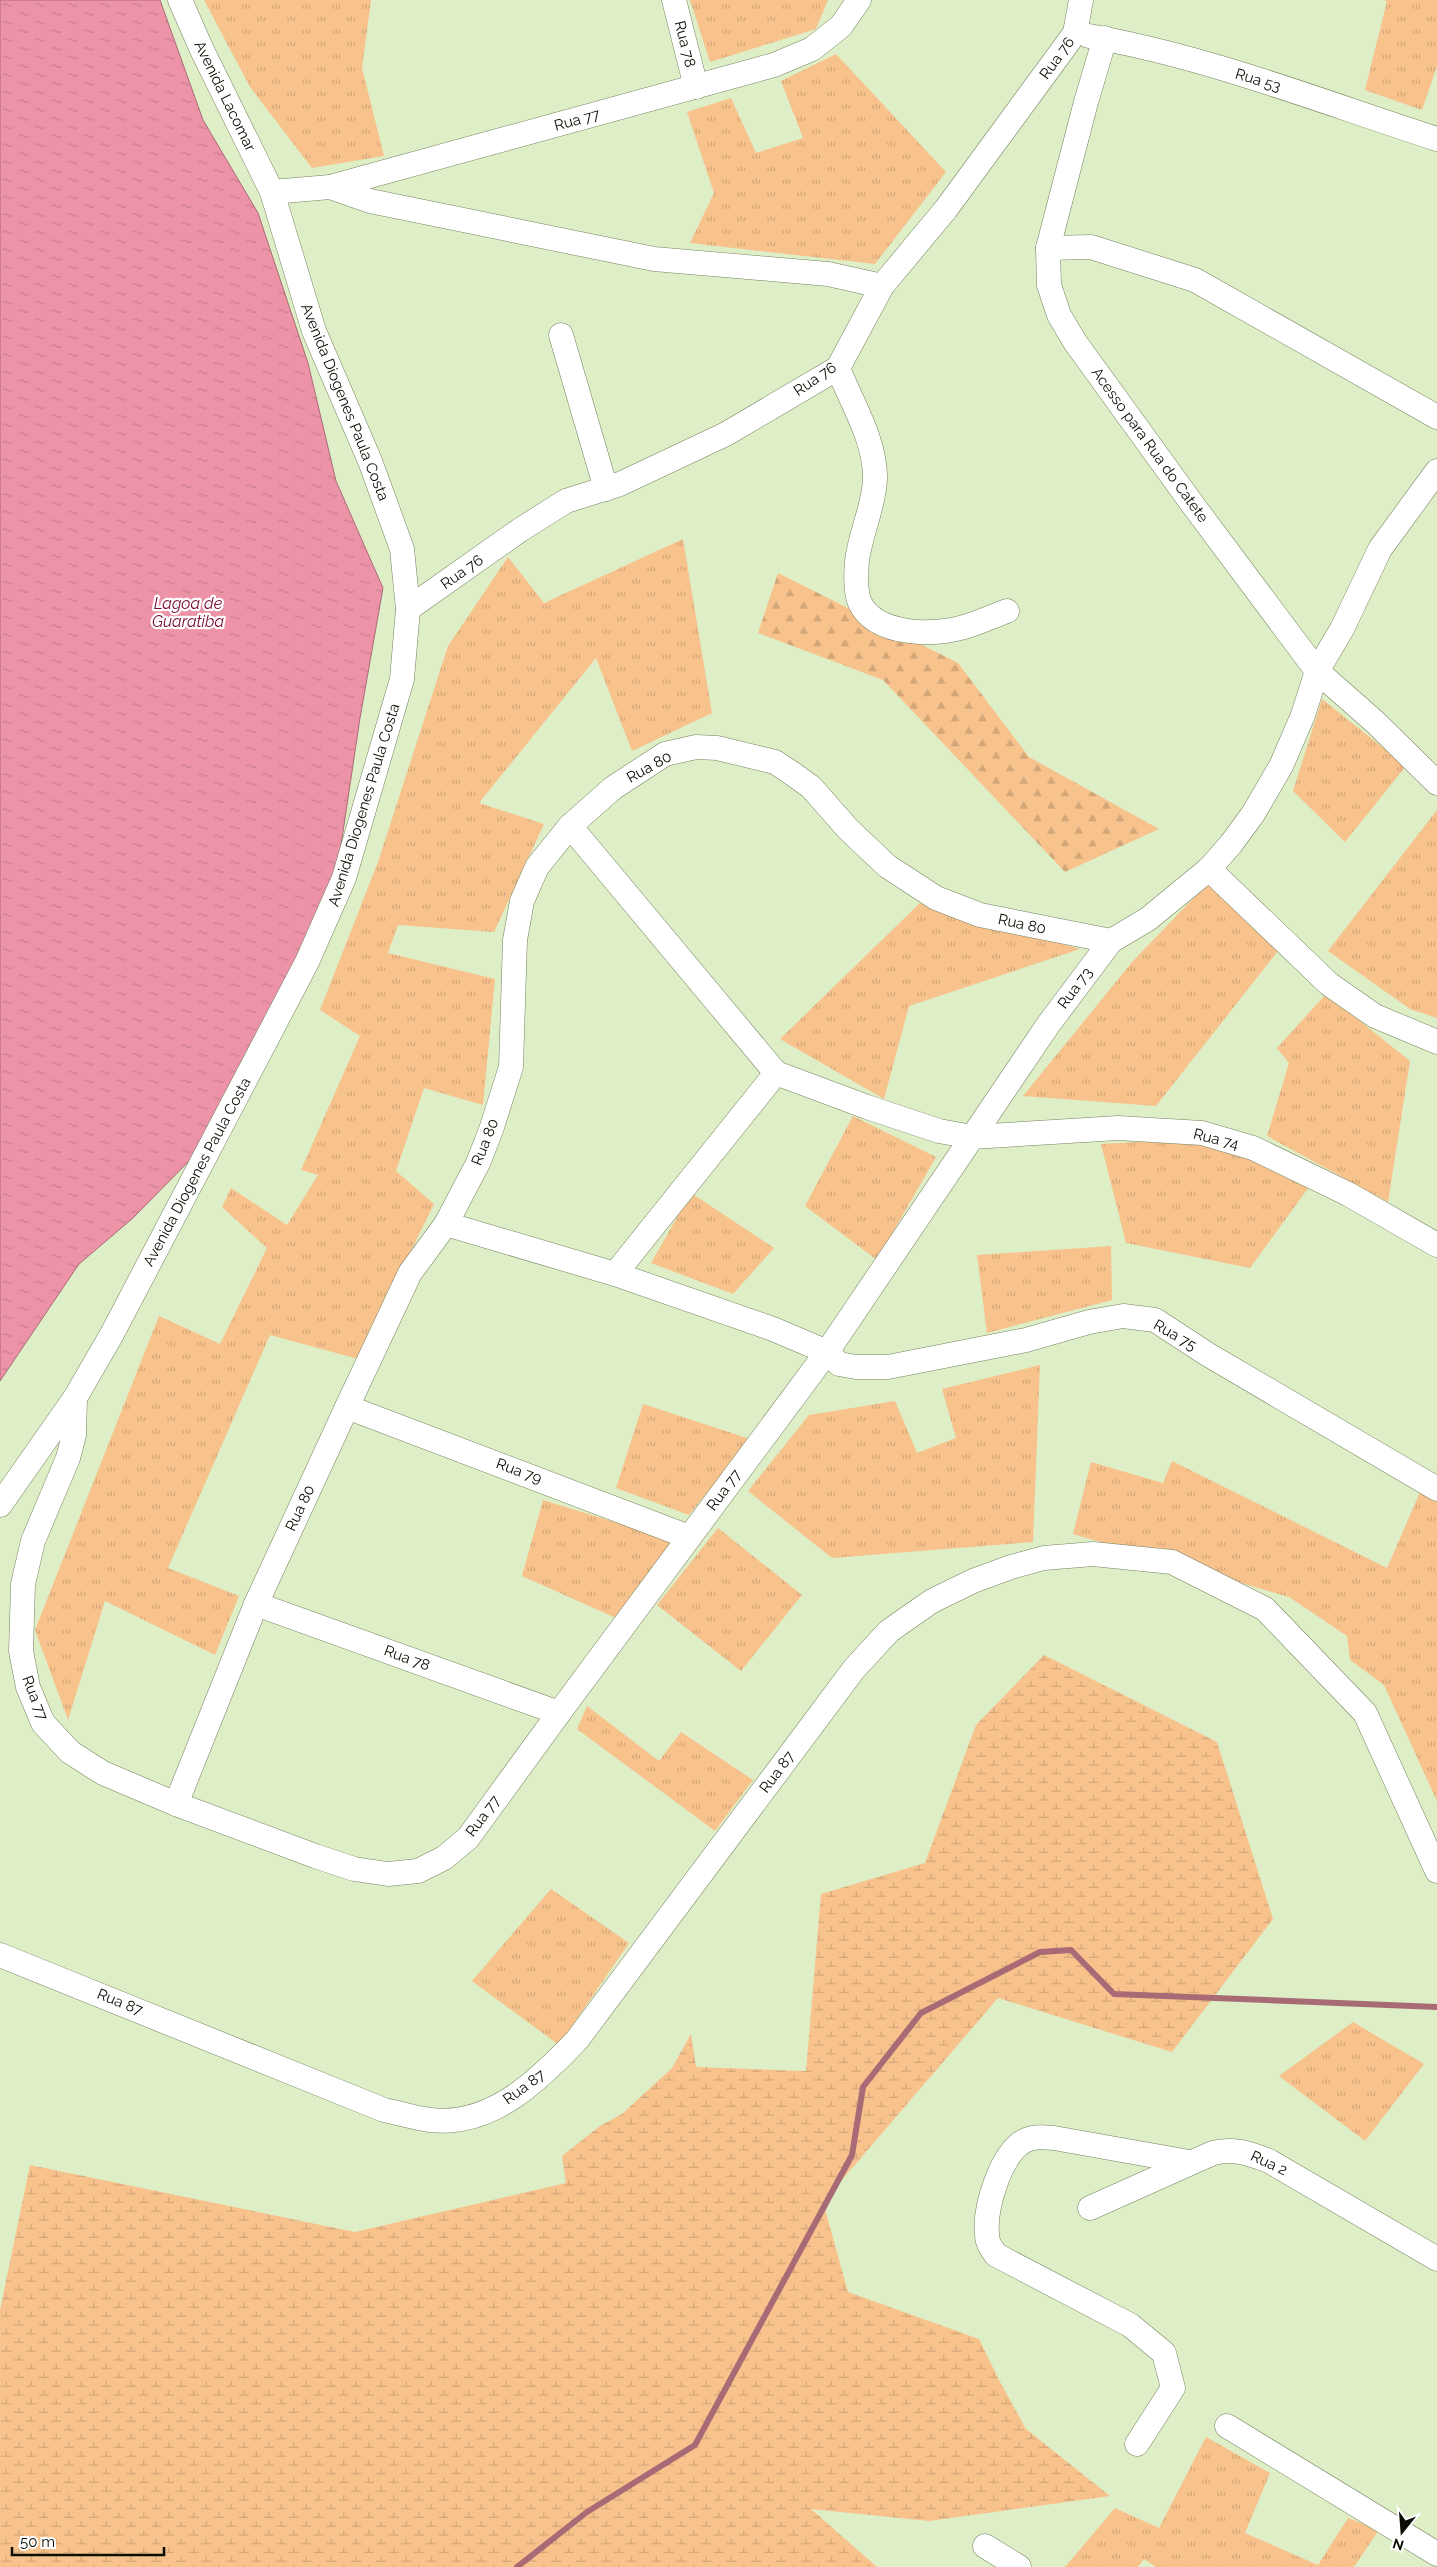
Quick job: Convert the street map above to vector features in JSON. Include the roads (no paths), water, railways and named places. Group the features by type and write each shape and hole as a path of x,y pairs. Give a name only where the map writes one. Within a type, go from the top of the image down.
{"street":[{"name":"Avenida Lacomar","path":"180,0 202,50 272,192"},
{"name":"Rua 78","path":"674,0 696,87"},
{"name":"Rua 77","path":"272,192 330,187 774,65 812,49 841,26 859,0"},
{"name":"Rua 76","path":"408,609 520,530 566,501 620,484 726,434 838,368 882,286 946,209 1075,33 1081,0"},
{"name":"Rua 53","path":"1075,33 1138,44 1202,62 1437,139"},
{"name":"Acesso para Rua do Catete","path":"1105,38 1083,110 1048,248 1049,285 1059,316 1075,342 1193,505 1318,671 1375,722 1437,782"},
{"path":"330,187 370,201 654,259 828,274 882,286"},
{"name":"Avenida Diogenes Paula Costa","path":"0,1505 76,1398 206,1156 327,920 344,878 402,679 408,609 402,549 370,461 314,331 272,192"},
{"path":"1048,248 1091,246 1196,280 1437,417"},
{"path":"561,335 606,489"},
{"path":"838,368 866,436 873,459 875,480 858,561 860,602 870,616 894,628 925,633 963,628 1007,611"},
{"name":"Rua 73","path":"972,1137 1054,1017 1111,940 1148,919 1209,869 1231,844 1253,814 1281,766 1303,715 1318,671 1342,629 1380,549 1437,471"},
{"name":"Rua 80","path":"176,1804 256,1604 410,1273 446,1224 478,1162 501,1102 511,1067 515,940 522,901 537,867 570,826 613,788 665,754 696,747 717,748 775,762 793,774 811,787 848,829 887,866 936,898 980,915 1111,940"},
{"path":"570,826 776,1073 615,1274"},
{"path":"1209,869 1329,984 1374,1016 1437,1042"},
{"name":"Rua 74","path":"776,1073 930,1128 972,1137 1118,1128 1202,1132 1253,1148 1348,1194 1437,1245"},
{"name":"Rua 77","path":"76,1398 74,1435 68,1458 33,1541 23,1584 21,1650 28,1687 43,1723 70,1752 103,1773 176,1804 354,1869 388,1874 418,1871 444,1858 468,1838 559,1712 827,1352 972,1137"},
{"path":"446,1224 615,1274 772,1329 827,1352"},
{"name":"Rua 75","path":"827,1352 839,1364 856,1367 888,1367 1026,1340 1089,1322 1123,1316 1155,1320 1207,1354 1437,1489"},
{"name":"Rua 79","path":"348,1407 689,1537"},
{"name":"Rua 87","path":"0,1955 384,2110 431,2120 472,2117 509,2101 548,2070 577,2040 854,1668 889,1631 932,1601 973,1581 1011,1567 1044,1558 1092,1554 1172,1562 1265,1609 1365,1714 1437,1871"},
{"name":"Rua 78","path":"256,1604 559,1712"},
{"path":"1137,2444 1174,2388 1164,2353 1130,2325 996,2255 989,2244 987,2221 993,2194 1002,2169 1011,2153 1024,2142 1036,2137 1054,2138 1190,2162"},
{"name":"Rua 2","path":"1090,2208 1190,2162 1225,2150 1248,2153 1269,2160 1437,2258"},
{"path":"1227,2426 1437,2554"},
{"path":"985,2546 1019,2567"}],"water":[{"name":"Lagoa de Guaratiba","path":"0,0 160,0 203,120 258,213 308,363 336,481 383,588 360,718 338,865 286,984 193,1157 133,1218 79,1264 0,1381"}],"waterway":[{"path":"517,2567 587,2512 695,2445 852,2155 863,2087 921,2013 1040,1952 1071,1950 1114,1994 1437,2007"}]}
